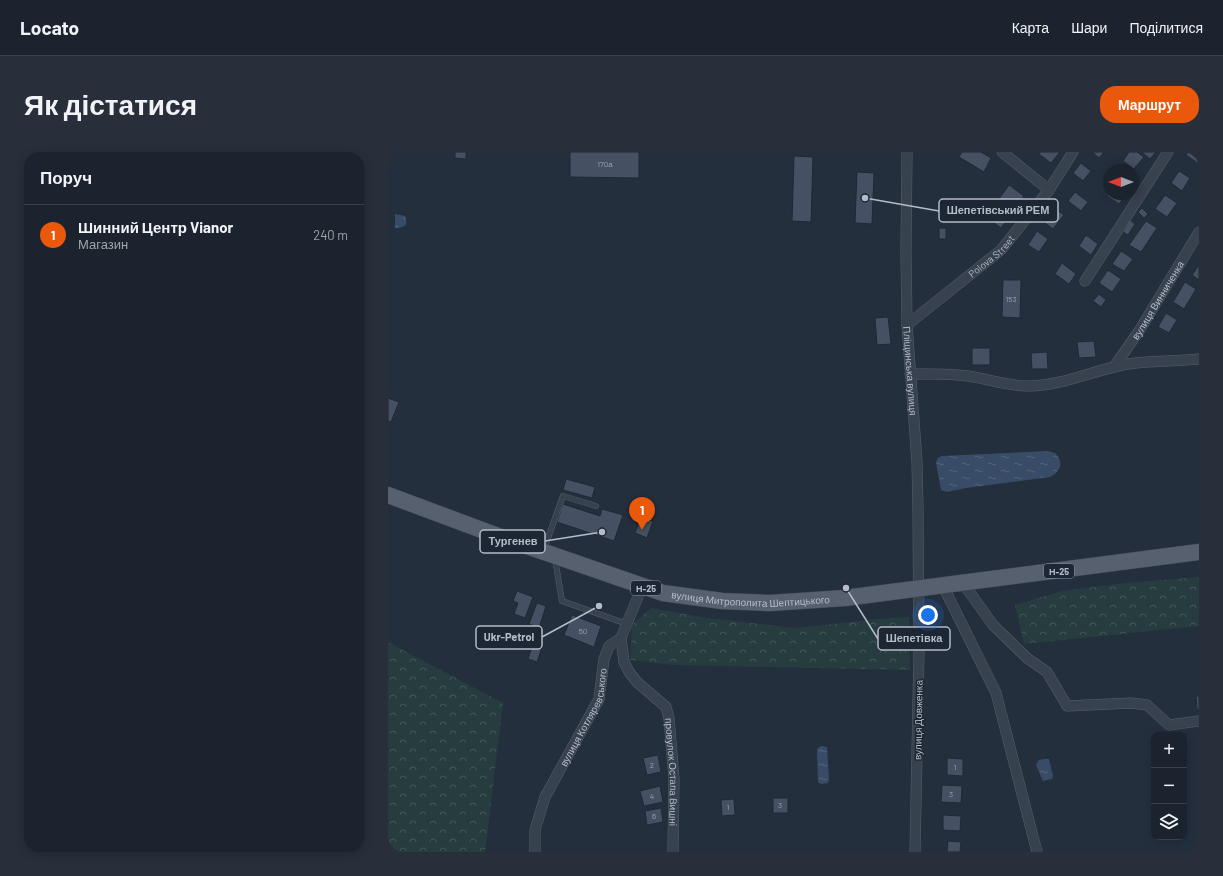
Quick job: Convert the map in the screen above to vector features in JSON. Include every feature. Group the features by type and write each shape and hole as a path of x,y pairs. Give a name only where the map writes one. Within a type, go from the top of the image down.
{"main road":[{"name":"вулиця Митрополита Шептицького","path":"388,495 642,587 670,594 722,601 770,603 845,598 1199,552"}],"street":[{"name":"Пліщинська вулиця","path":"907,152 907,325 917,462 918,589"},
{"path":"1002,152 1048,190"},
{"name":"Polova Street","path":"907,325 1000,250 1048,190 1073,152"},
{"path":"1085,281 1168,152"},
{"name":"вулиця Винниченка","path":"1114,367 1139,331 1199,232"},
{"path":"910,374 967,376 1010,385 1033,386 1056,384 1114,367 1134,363 1199,359"},
{"path":"963,583 993,625 1027,658 1047,672 1067,706 1131,703 1147,705 1169,725 1199,722"},
{"path":"943,586 996,693 1037,852"},
{"name":"вулиця Котляревського","path":"535,852 535,830 544,796 599,699 604,660 609,646 621,638 642,587"},
{"name":"вулиця Довженка","path":"915,852 919,652 918,589"},
{"name":"провулок Остапа Вишні","path":"621,638 624,662 629,672 637,682 666,707 669,718 674,779 673,852"}],"lane":[{"path":"596,506 563,496 549,554 562,601 627,624"}],"green space":[{"path":"1199,577 1199,626 1024,644 1015,605 1062,591 1125,583"},
{"path":"651,608 707,618 796,628 909,617 910,670 674,665 630,660 632,625"},
{"path":"388,642 503,703 485,852 388,852"}],"water":[{"path":"395,214 405,216 406,224 404,226 395,228"},
{"path":"1047,451 1055,453 1060,460 1059,469 1050,477 966,488 947,492 941,490 936,462 938,458 942,456"},
{"path":"821,746 827,747 829,779 828,783 821,784 818,782 817,750"},
{"path":"1049,759 1053,776 1052,779 1043,781 1036,765 1039,760"}],"building":[{"path":"455,152 466,152 466,159 455,158"},
{"path":"570,152 639,152 639,178 570,177"},
{"path":"962,152 981,152 991,158 984,172 959,157"},
{"path":"1040,152 1060,152 1051,163 1039,154"},
{"path":"1092,152 1104,152 1099,158"},
{"path":"1129,152 1137,152 1144,157 1138,164 1127,164 1123,161"},
{"path":"1142,152 1156,152 1150,159"},
{"path":"1188,152 1199,152 1199,164 1186,155"},
{"path":"794,156 813,157 811,222 792,221"},
{"path":"1081,163 1091,171 1083,181 1073,173"},
{"path":"1179,171 1190,178 1182,191 1171,183"},
{"path":"857,172 874,173 872,224 855,223"},
{"path":"1009,185 1024,196 1001,228 986,217"},
{"path":"1075,192 1088,202 1081,211 1068,201"},
{"path":"1165,195 1177,203 1167,217 1155,209"},
{"path":"1113,200 1122,200 1119,204"},
{"path":"1053,207 1064,215 1053,229 1042,221"},
{"path":"1142,208 1148,214 1144,218 1138,212"},
{"path":"1130,220 1135,224 1128,235 1123,232"},
{"path":"1146,221 1157,228 1141,252 1129,245"},
{"path":"939,228 946,228 946,239 939,239"},
{"path":"1037,231 1048,239 1039,252 1028,245"},
{"path":"1086,235 1098,244 1091,255 1079,246"},
{"path":"1121,251 1133,259 1124,271 1112,264"},
{"path":"1062,263 1076,274 1069,284 1055,274"},
{"path":"1199,265 1199,280 1192,275"},
{"path":"1108,270 1121,279 1112,292 1099,283"},
{"path":"1003,280 1021,280 1020,318 1002,317"},
{"path":"1185,282 1196,289 1184,309 1173,302"},
{"path":"1099,294 1106,300 1101,307 1093,301"},
{"path":"1166,313 1177,320 1169,333 1158,327"},
{"path":"888,317 891,344 877,345 875,318"},
{"path":"1094,341 1096,357 1079,358 1077,342"},
{"path":"972,348 990,348 990,365 972,365"},
{"path":"1047,352 1048,369 1032,369 1031,353"},
{"path":"388,398 399,402 391,422 388,421"},
{"path":"566,479 595,487 592,498 563,490"},
{"path":"563,504 600,516 602,509 623,515 614,541 557,522"},
{"path":"641,517 653,521 647,538 635,533"},
{"path":"517,591 533,597 525,618 514,614 518,603 513,601"},
{"path":"537,603 546,606 539,628 529,624"},
{"path":"572,615 601,626 594,647 564,635"},
{"path":"533,644 542,647 537,662 528,659"},
{"path":"1196,696 1199,696 1199,710 1197,710"},
{"path":"658,755 661,772 647,775 643,758"},
{"path":"947,758 963,759 963,776 947,775"},
{"path":"942,785 962,786 961,803 941,802"},
{"path":"660,786 663,802 644,806 640,791"},
{"path":"773,798 788,798 788,813 773,813"},
{"path":"734,799 735,815 722,816 721,800"},
{"path":"661,808 663,822 647,825 645,811"},
{"path":"943,815 961,816 960,831 943,830"},
{"path":"948,841 961,842 960,852 947,852"}],"place":[{"name":"Шепетівський РЕМ","path":"865,198"},
{"name":"Шинний Центр Vianor","path":"642,530"},
{"name":"Тургенев","path":"602,532"},
{"name":"Шепетівка","path":"846,588"},
{"name":"Ukr-Petrol","path":"599,606"}]}
